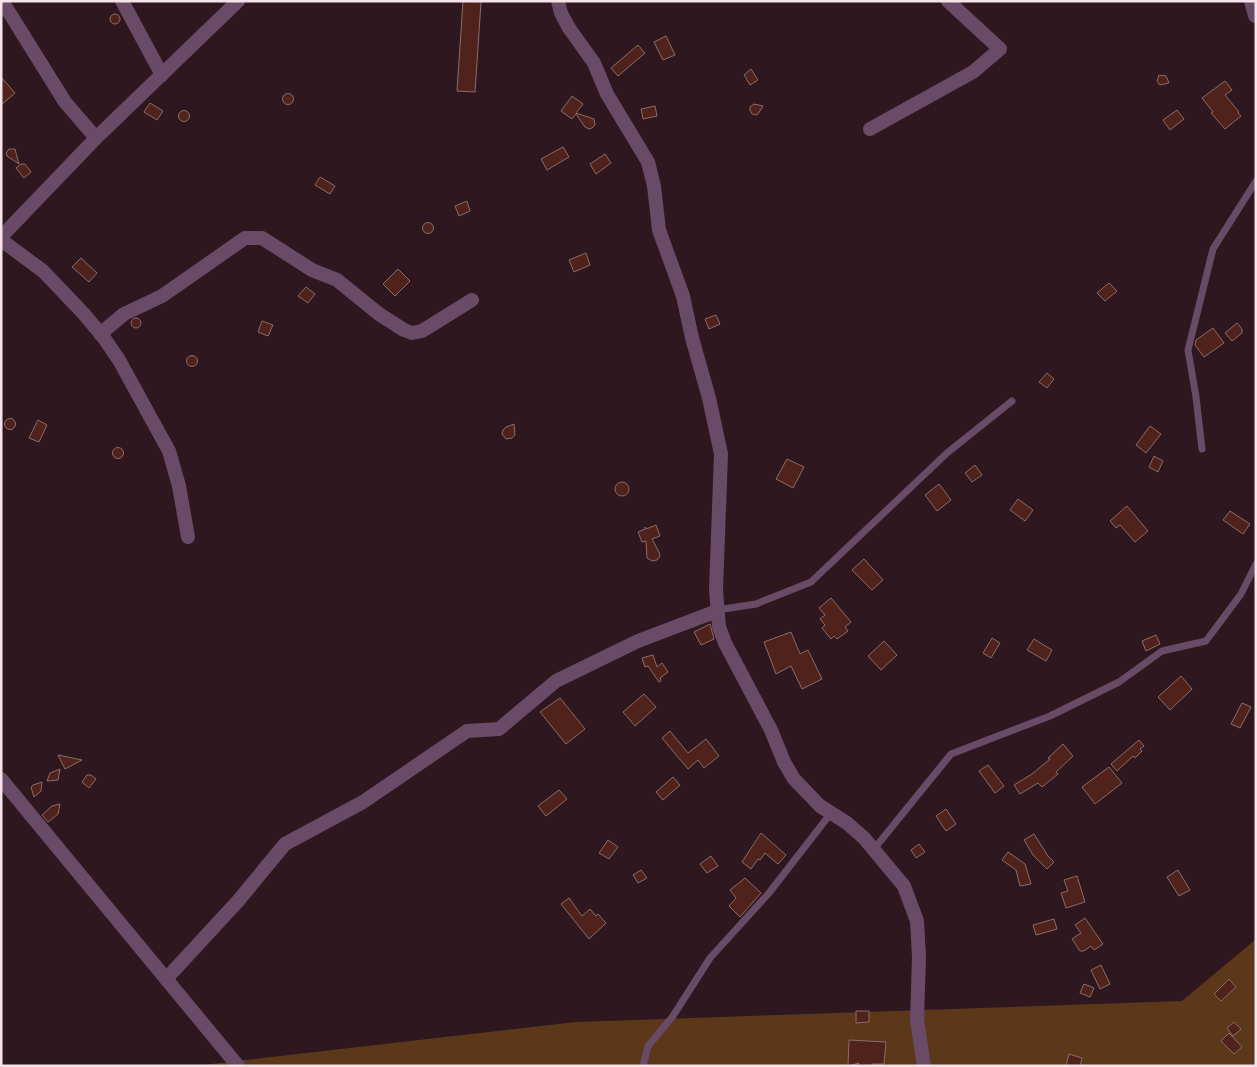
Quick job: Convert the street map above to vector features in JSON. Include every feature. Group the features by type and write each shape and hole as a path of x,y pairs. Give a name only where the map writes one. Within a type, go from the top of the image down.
{"street":[{"path":"2,1 65,102 96,138"},
{"path":"122,1 162,75"},
{"path":"188,537 179,486 168,451 120,360 100,334 43,271 1,238 96,138 238,1"},
{"path":"558,1 569,28 594,63 607,94 648,162 654,186 659,230 683,296 721,454 717,555 717,610 719,627 725,643 771,730 784,762 794,779 820,806 864,838 904,886 917,921 919,956 917,1020 924,1066"},
{"path":"870,130 973,72 1000,49 948,1"},
{"path":"1251,1 1255,16"},
{"path":"100,334 124,314 162,296 245,238 255,237 262,238 312,270 337,280 380,314 404,330 412,333 422,331 472,300"},
{"path":"166,979 238,901 285,844 363,802 467,731 498,729 556,681 638,641 717,610"},
{"path":"1,779 238,1066"}],"lane":[{"path":"1202,449 1188,350 1212,249 1256,182"},
{"path":"717,610 756,604 811,582 947,453 1012,401"},
{"path":"874,849 951,754 1050,716 1119,682 1162,651 1206,641 1241,594 1256,564"},
{"path":"643,1066 648,1046 673,1016 710,958 769,894 830,813"}],"shaded area":[{"path":"1256,939 1256,1066 194,1066 576,1022 1182,1001"}],"building":[{"path":"463,1 481,2 475,92 457,91"},
{"path":"113,14 117,14 120,19 119,23 113,24 110,21 110,17"},
{"path":"666,36 675,55 663,60 654,42"},
{"path":"638,45 645,53 618,76 611,68"},
{"path":"751,69 758,80 750,85 744,75"},
{"path":"1159,75 1166,76 1169,83 1160,85 1157,81"},
{"path":"1,77 15,93 1,105"},
{"path":"1225,81 1232,90 1225,95 1241,116 1225,129 1211,113 1213,112 1202,98"},
{"path":"288,93 294,99 288,105 282,99"},
{"path":"572,96 583,104 576,113 594,119 595,125 592,128 585,127 576,114 572,119 561,111"},
{"path":"150,103 163,111 157,120 144,112"},
{"path":"754,104 763,106 756,115 752,114 750,110 750,107"},
{"path":"655,106 657,116 643,119 641,109"},
{"path":"184,110 190,116 184,122 178,116"},
{"path":"1177,110 1184,119 1170,130 1163,120"},
{"path":"563,147 569,157 547,170 541,159"},
{"path":"9,149 15,149 19,164 7,156 6,153"},
{"path":"605,154 611,163 596,174 590,164"},
{"path":"21,164 25,164 31,172 24,178 16,168"},
{"path":"320,177 335,186 330,194 315,185"},
{"path":"467,201 470,211 459,216 455,206"},
{"path":"428,222 434,228 428,234 422,228"},
{"path":"586,253 590,265 574,272 569,260"},
{"path":"81,258 97,273 89,282 72,267"},
{"path":"398,269 410,281 395,296 383,284"},
{"path":"1109,283 1117,291 1105,301 1097,293"},
{"path":"306,287 315,294 308,303 298,296"},
{"path":"716,315 720,324 709,329 705,319"},
{"path":"134,318 138,318 141,323 140,327 134,328 131,325 131,321"},
{"path":"262,321 273,325 268,336 258,332"},
{"path":"1237,323 1242,329 1242,333 1232,341 1225,333"},
{"path":"1213,328 1224,343 1204,357 1195,345 1196,340"},
{"path":"192,355 198,361 192,367 186,361"},
{"path":"1047,373 1054,379 1047,388 1039,382"},
{"path":"8,419 12,419 15,424 14,428 8,429 5,426 5,422"},
{"path":"38,420 47,425 39,442 29,438"},
{"path":"514,424 515,435 512,438 506,439 502,434 503,430"},
{"path":"1150,426 1161,434 1146,453 1136,445"},
{"path":"116,448 120,448 123,453 122,457 116,458 113,455 113,451"},
{"path":"1154,456 1163,461 1158,472 1149,467"},
{"path":"787,459 804,467 793,488 776,479"},
{"path":"975,465 982,475 972,482 965,473"},
{"path":"622,482 627,484 629,489 627,494 622,496 617,494 615,489 617,484"},
{"path":"939,484 951,500 937,511 925,495"},
{"path":"1018,499 1033,510 1025,521 1010,510"},
{"path":"1127,506 1148,531 1135,542 1120,525 1116,528 1110,521"},
{"path":"1230,511 1250,524 1243,534 1223,520"},
{"path":"656,525 660,536 652,539 660,556 657,560 652,561 647,558 646,541 642,542 638,532 645,529 645,527 646,529"},
{"path":"864,559 883,580 872,590 852,570"},
{"path":"831,598 851,622 845,627 848,631 837,639 834,636 831,639 822,628 825,625 820,619 825,615 819,608"},
{"path":"710,624 714,639 701,645 694,632"},
{"path":"791,632 800,654 808,650 822,679 802,689 791,666 776,674 764,642"},
{"path":"1156,635 1160,644 1146,651 1142,641"},
{"path":"992,638 1000,643 991,658 983,653"},
{"path":"1034,639 1052,650 1046,661 1027,650"},
{"path":"884,641 897,655 881,670 868,656"},
{"path":"653,655 657,667 662,663 668,672 660,678 661,681 659,682 648,666 645,667 642,658"},
{"path":"1181,676 1192,689 1170,710 1158,697"},
{"path":"644,694 656,707 635,726 623,712"},
{"path":"560,698 585,729 566,744 540,712"},
{"path":"1242,703 1251,707 1240,728 1231,724"},
{"path":"670,731 688,753 706,739 719,756 704,768 698,760 688,769 662,738"},
{"path":"1139,740 1144,746 1140,749 1142,751 1135,758 1133,756 1117,771 1111,764"},
{"path":"1063,744 1073,756 1056,772 1058,774 1042,787 1038,783 1020,794 1014,785 1032,774 1050,759 1048,758"},
{"path":"58,755 82,760 65,769"},
{"path":"988,765 1004,786 995,793 979,771"},
{"path":"1109,767 1122,783 1095,804 1082,787"},
{"path":"60,769 58,780 47,781 50,773"},
{"path":"87,775 91,775 96,779 89,788 82,782"},
{"path":"673,777 680,785 663,800 656,792"},
{"path":"42,782 41,791 34,797 31,787"},
{"path":"559,790 567,799 546,816 538,806"},
{"path":"60,804 58,814 48,822 42,815 52,806"},
{"path":"946,809 956,824 946,831 936,816"},
{"path":"761,833 786,855 778,864 765,853 751,869 742,862"},
{"path":"1034,834 1054,862 1047,869 1033,855 1024,840"},
{"path":"608,840 618,847 609,859 599,853"},
{"path":"919,844 925,852 916,858 911,850"},
{"path":"1008,852 1025,864 1031,884 1020,886 1016,870 1002,860"},
{"path":"711,856 718,866 707,873 700,864"},
{"path":"641,870 647,878 638,883 633,875"},
{"path":"1178,870 1190,890 1179,896 1167,877"},
{"path":"1077,876 1085,902 1066,908 1061,893 1068,891 1064,880"},
{"path":"745,878 761,893 740,917 729,906 736,898 730,890"},
{"path":"569,898 582,916 590,909 596,916 598,914 606,923 589,939 561,904"},
{"path":"1085,918 1103,944 1094,950 1091,946 1084,951 1080,951 1072,939 1081,933 1075,925"},
{"path":"1054,919 1057,929 1036,935 1033,925"},
{"path":"1101,965 1110,984 1100,989 1091,970"},
{"path":"1229,979 1236,987 1221,1001 1214,994"},
{"path":"1084,984 1094,988 1090,997 1080,993"},
{"path":"856,1011 869,1011 869,1022 856,1023"},
{"path":"1234,1022 1241,1029 1233,1036 1227,1028"},
{"path":"1229,1033 1242,1047 1234,1054 1221,1041"},
{"path":"849,1040 886,1042 884,1064 858,1066 859,1063 848,1066"},
{"path":"1069,1054 1082,1058 1080,1066 1066,1066"}]}
